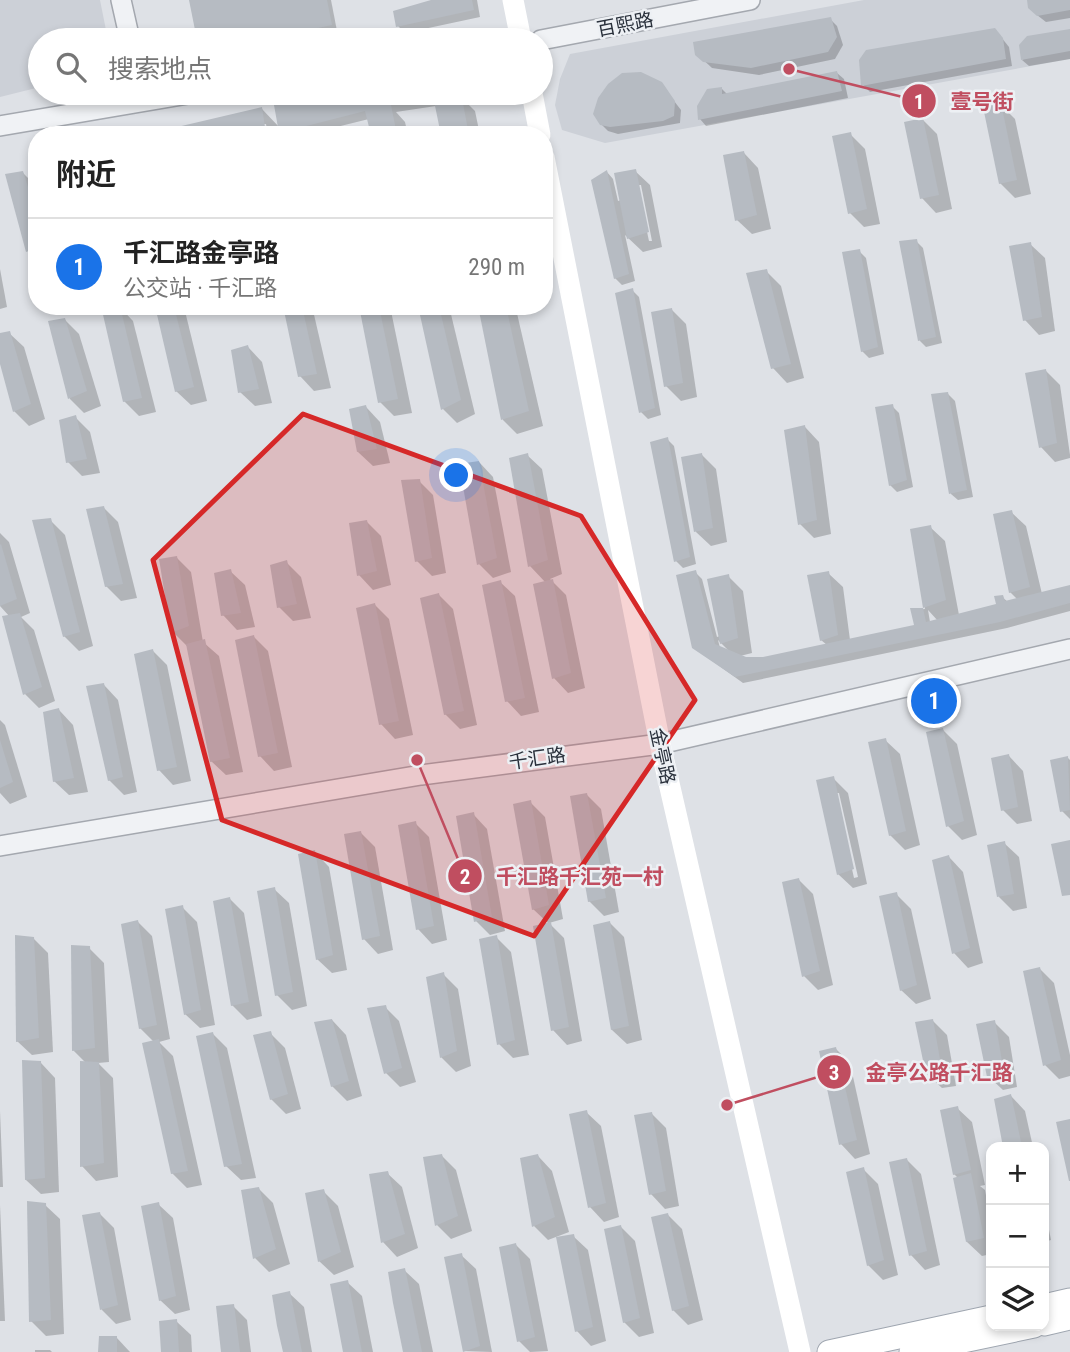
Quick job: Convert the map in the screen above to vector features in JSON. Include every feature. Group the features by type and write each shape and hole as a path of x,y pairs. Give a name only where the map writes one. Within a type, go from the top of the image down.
{"main road":[{"path":"513,0 519,28"},
{"path":"534,105 538,126"},
{"name":"金亭路","path":"553,203 660,744 800,1352"},
{"path":"1049,1305 1070,1300"},
{"path":"828,1352 986,1318"},
{"path":"1049,1323 1070,1318"},
{"path":"911,1352 1010,1331"}],"street":[{"path":"121,0 127,28"},
{"name":"百熙路","path":"553,38 750,0"},
{"path":"0,126 103,105"},
{"name":"千汇路","path":"0,846 421,775 660,744 1070,649"}],"highlighted area":[{"path":"303,414 581,516 695,700 534,936 222,820 153,560"}],"shaded area":[{"path":"0,0 100,0 106,28 28,28 28,90 0,97"},
{"path":"864,0 1070,0 1070,59 605,143 562,130 555,105 560,79 570,54"}],"building":[{"path":"189,0 327,0 332,25 318,28 195,28"},
{"path":"431,0 472,0 474,10 396,27 393,11"},
{"path":"1027,0 1070,0 1070,10 1037,16 1028,8"},
{"path":"831,17 837,37 828,52 751,68 703,62 695,55 693,42"},
{"path":"995,28 1003,38 1006,59 861,86 859,60 866,50"},
{"path":"1070,29 1070,51 1021,60 1019,45 1027,36"},
{"path":"837,71 842,91 698,120 697,106 707,89 722,87 722,94"},
{"path":"641,72 662,82 675,101 674,116 663,121 610,127 600,125 593,114 598,98 608,84 622,73"},
{"path":"1001,103 1017,180 999,184 983,107"},
{"path":"274,105 391,105 395,126 369,126 365,111 306,126 278,126"},
{"path":"435,105 463,105 467,126 439,126"},
{"path":"262,107 265,126 181,126"},
{"path":"923,118 939,195 920,199 904,122"},
{"path":"851,132 867,209 848,214 832,136"},
{"path":"744,151 757,215 735,221 723,155"},
{"path":"636,169 649,232 627,239 614,173"},
{"path":"607,170 629,274 614,279 591,180"},
{"path":"23,171 28,187 26,252 5,174"},
{"path":"917,239 936,337 918,341 899,241"},
{"path":"1031,242 1042,317 1023,321 1009,246"},
{"path":"860,249 878,347 861,352 842,252"},
{"path":"767,269 791,364 771,369 746,273"},
{"path":"633,288 655,408 639,413 615,293"},
{"path":"672,308 683,383 664,387 651,312"},
{"path":"103,315 122,315 142,398 123,402"},
{"path":"157,315 176,315 194,387 175,392"},
{"path":"285,315 304,315 317,374 298,377"},
{"path":"361,315 381,315 398,399 378,403"},
{"path":"420,315 441,315 461,400 441,410"},
{"path":"480,315 508,315 529,411 501,420"},
{"path":"65,318 87,391 68,399 48,321"},
{"path":"10,331 31,404 13,412 0,364 0,333"},
{"path":"248,345 259,389 238,393 231,350"},
{"path":"1046,369 1057,443 1039,448 1025,373"},
{"path":"948,392 967,490 949,494 931,394"},
{"path":"893,404 907,480 889,486 875,407"},
{"path":"366,405 377,449 357,452 349,409"},
{"path":"76,415 87,459 66,463 59,420"},
{"path":"805,425 817,520 798,525 784,430"},
{"path":"668,437 690,557 674,562 650,442"},
{"path":"528,453 548,560 528,567 509,458"},
{"path":"702,453 713,528 694,532 681,457"},
{"path":"479,461 497,558 477,565 459,464"},
{"path":"420,479 432,558 415,562 401,480"},
{"path":"104,506 123,584 105,587 86,509"},
{"path":"1012,510 1030,587 1009,593 993,514"},
{"path":"51,518 80,632 63,637 32,520"},
{"path":"367,520 377,571 357,576 349,523"},
{"path":"931,525 946,600 923,608 910,529"},
{"path":"0,545 17,599 0,606"},
{"path":"177,556 189,626 171,633 159,559"},
{"path":"287,560 297,604 277,608 270,565"},
{"path":"231,569 241,613 221,616 214,573"},
{"path":"696,570 715,644 746,657 763,657 914,625 910,608 923,608 926,622 996,604 994,596 1003,595 1005,601 1070,585 1070,603 1000,622 735,677 692,648 676,575"},
{"path":"829,571 838,635 820,641 807,575"},
{"path":"729,574 738,638 720,644 707,579"},
{"path":"553,579 571,673 552,679 533,584"},
{"path":"501,580 525,698 505,702 482,585"},
{"path":"439,593 464,711 444,715 420,598"},
{"path":"375,603 399,721 379,725 356,608"},
{"path":"20,613 42,687 23,695 2,616"},
{"path":"254,635 278,753 258,757 235,640"},
{"path":"205,639 230,758 210,762 186,644"},
{"path":"153,649 177,767 157,771 134,654"},
{"path":"104,683 123,777 108,781 86,686"},
{"path":"59,708 74,778 53,782 43,712"},
{"path":"943,728 964,821 946,827 926,732"},
{"path":"886,738 906,831 889,836 868,742"},
{"path":"0,740 13,782 0,788"},
{"path":"1009,754 1018,807 1001,811 991,758"},
{"path":"1068,756 1070,810 1060,812 1050,760"},
{"path":"834,776 854,869 837,875 816,780"},
{"path":"587,793 606,898 588,902 570,796"},
{"path":"531,800 549,905 532,910 513,804"},
{"path":"474,812 492,917 474,922 456,816"},
{"path":"416,821 434,926 416,930 398,825"},
{"path":"361,831 380,936 362,940 344,834"},
{"path":"1070,840 1070,895 1062,896 1051,844"},
{"path":"1005,841 1014,894 997,897 987,845"},
{"path":"315,850 333,955 316,960 298,854"},
{"path":"949,855 970,948 952,954 932,860"},
{"path":"799,878 820,971 802,977 782,882"},
{"path":"275,887 293,992 275,996 257,891"},
{"path":"897,892 917,985 900,991 879,896"},
{"path":"230,897 249,1002 231,1006 213,901"},
{"path":"183,905 201,1010 184,1015 165,909"},
{"path":"138,920 157,1025 139,1029 121,924"},
{"path":"610,921 629,1026 611,1030 593,925"},
{"path":"551,922 569,1027 551,1031 533,926"},
{"path":"15,935 34,937 39,1038 16,1042"},
{"path":"497,935 515,1040 497,1045 479,939"},
{"path":"71,945 90,946 95,1048 72,1051"},
{"path":"1040,967 1061,1060 1043,1066 1023,971"},
{"path":"444,972 457,1051 440,1058 426,977"},
{"path":"386,1005 402,1068 384,1074 367,1008"},
{"path":"332,1019 349,1081 331,1087 314,1022"},
{"path":"933,1019 942,1071 926,1075 915,1022"},
{"path":"995,1020 1004,1073 987,1077 976,1024"},
{"path":"271,1031 288,1094 270,1100 253,1035"},
{"path":"213,1032 242,1164 224,1167 196,1036"},
{"path":"159,1039 188,1171 171,1174 142,1043"},
{"path":"836,1047 857,1140 839,1145 819,1051"},
{"path":"22,1060 41,1061 45,1178 25,1180"},
{"path":"80,1061 99,1062 104,1163 80,1167"},
{"path":"1011,1094 1021,1142 1002,1142 994,1099"},
{"path":"958,1106 971,1170 953,1175 940,1110"},
{"path":"587,1110 606,1203 588,1208 569,1114"},
{"path":"652,1112 666,1191 649,1195 634,1115"},
{"path":"1070,1119 1070,1181 1069,1181 1056,1122"},
{"path":"442,1154 458,1216 435,1226 423,1157"},
{"path":"538,1154 555,1217 532,1227 520,1158"},
{"path":"907,1158 927,1251 909,1256 889,1162"},
{"path":"864,1167 884,1260 867,1266 846,1172"},
{"path":"388,1171 405,1234 381,1243 369,1174"},
{"path":"971,1173 984,1238 966,1242 953,1178"},
{"path":"259,1187 276,1249 253,1259 241,1190"},
{"path":"324,1189 341,1252 318,1262 305,1193"},
{"path":"27,1201 46,1203 51,1320 29,1322"},
{"path":"159,1202 176,1296 159,1301 141,1206"},
{"path":"100,1212 118,1305 100,1310 82,1215"},
{"path":"668,1213 689,1306 672,1311 651,1217"},
{"path":"621,1225 640,1318 623,1323 604,1229"},
{"path":"574,1234 593,1327 575,1332 556,1237"},
{"path":"516,1243 535,1337 517,1342 499,1247"},
{"path":"462,1253 480,1346 463,1352 444,1257"},
{"path":"405,1268 422,1352 403,1352 393,1303 388,1272"},
{"path":"348,1280 362,1352 343,1352 330,1284"},
{"path":"290,1291 302,1352 283,1352 277,1326 272,1295"},
{"path":"234,1304 240,1352 221,1352 216,1306"},
{"path":"177,1319 179,1352 161,1352 159,1321"},
{"path":"99,1336 117,1336 117,1352 98,1352"}],"place":[{"name":"壹号街","path":"789,69"},
{"name":"千汇路金亭路","path":"934,701"},
{"name":"千汇路千汇苑一村","path":"417,760"},
{"name":"金亭公路千汇路","path":"727,1105"}]}
